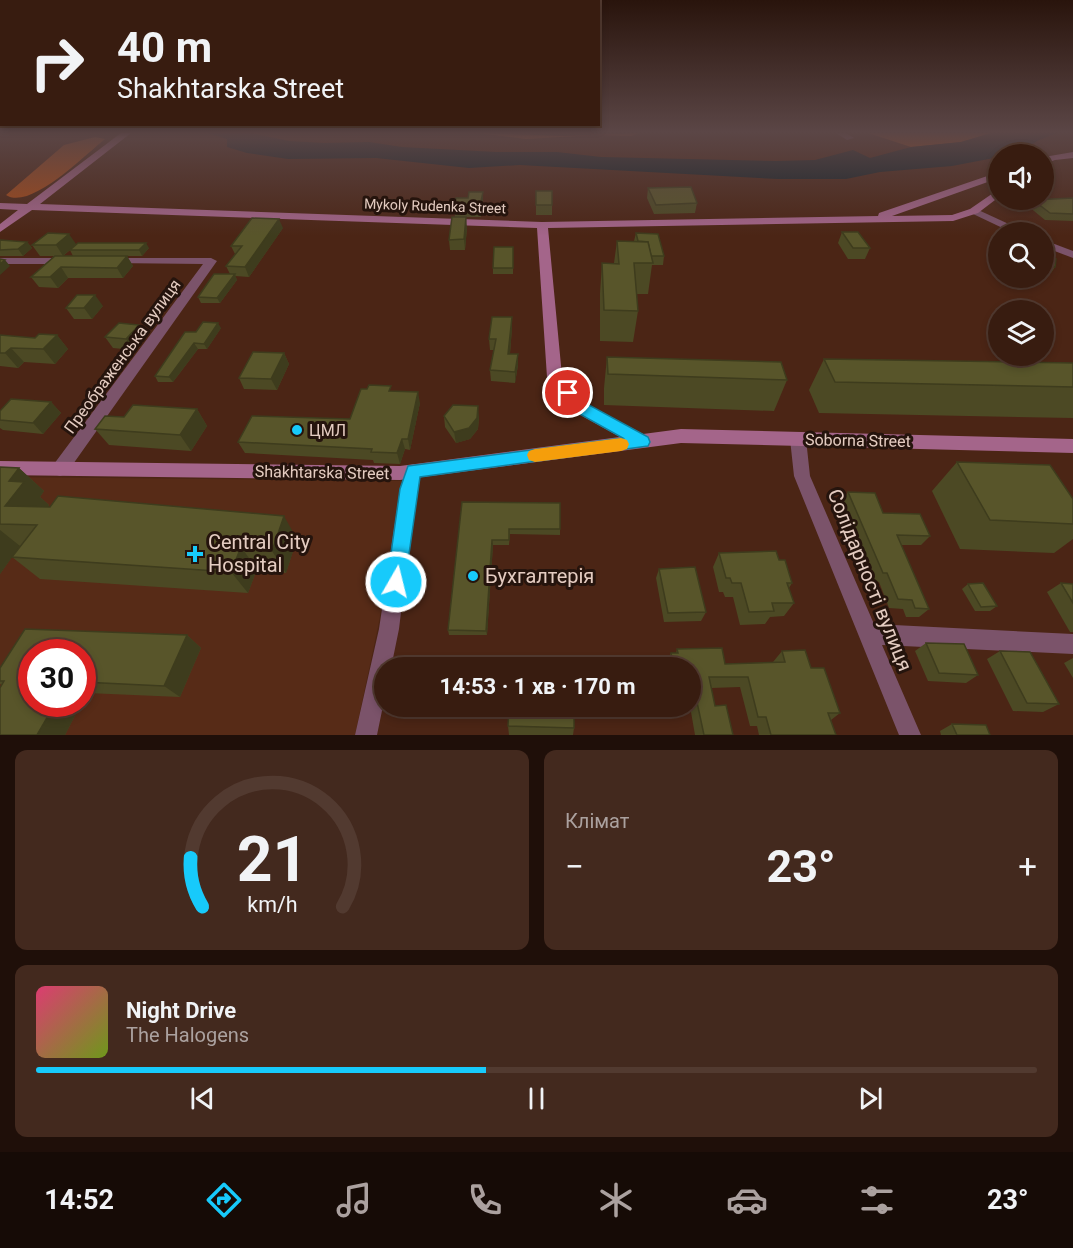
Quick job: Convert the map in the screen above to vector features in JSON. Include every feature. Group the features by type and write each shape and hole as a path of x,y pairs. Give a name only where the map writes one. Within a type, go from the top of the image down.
{"street":[{"path":"0,229 80,167"},
{"name":"Mykoly Rudenka Street","path":"869,220 988,179"},
{"path":"988,201 974,212 996,222"},
{"name":"Mykoly Rudenka Street","path":"0,206 30,205 542,225 953,218 974,212"},
{"path":"542,225 555,377 581,408 643,442"},
{"path":"1054,247 1073,255"},
{"path":"0,261 82,261"},
{"name":"Преображенська вулиця","path":"60,469 211,261 105,261"},
{"name":"Soborna Street","path":"643,442 681,436 1073,446"},
{"name":"Солідарності вулиця","path":"798,439 802,476 910,735"},
{"name":"Shakhtarska Street","path":"0,468 400,473 643,442"},
{"path":"366,735 389,629 408,489 414,471"},
{"path":"868,634 1073,644"}],"shaded area":[{"path":"38,167 72,167 43,189 29,195 16,198 6,195"},
{"name":"Central City Hospital","path":"0,477 403,481 378,627 355,735 0,735"}],"water":[{"path":"562,167 936,167 880,172 846,179 778,179"}],"building":[{"path":"691,187 697,203 656,205 648,188"},
{"path":"536,191 552,191 552,205 536,205"},
{"path":"469,192 483,192 480,206 454,206 456,198 468,198"},
{"path":"1073,198 1073,214 1050,213 1046,210 1054,210 1054,199"},
{"path":"452,217 466,217 464,239 449,240"},
{"path":"252,218 279,219 245,267 226,266 242,246 231,246"},
{"path":"842,232 858,232 870,248 853,248"},
{"path":"48,233 69,234 56,245 32,245"},
{"path":"636,233 658,234 664,256 651,256 648,242 638,241"},
{"path":"0,240 27,242 18,249 0,250"},
{"path":"617,241 648,242 653,263 634,263 638,311 604,310 602,263 619,264"},
{"path":"78,243 146,243 139,250 70,250"},
{"path":"494,247 513,247 513,268 493,268"},
{"path":"55,256 127,256 117,268 61,267 50,277 31,277"},
{"path":"214,274 235,274 217,298 198,297"},
{"path":"77,295 95,295 84,308 66,308"},
{"path":"492,317 512,317 508,354 518,354 515,372 490,370 496,339 489,339"},
{"path":"203,322 218,323 204,344 194,343 169,377 155,376 185,332 196,332"},
{"path":"119,323 139,325 126,339 105,337"},
{"path":"39,334 57,335 43,349 11,348 5,353 0,353 0,335 35,338"},
{"path":"253,352 284,353 271,379 239,378"},
{"path":"607,357 781,362 787,380 608,374"},
{"path":"824,359 988,362 988,366 1054,366 1054,363 1073,363 1073,387 835,382"},
{"name":"ЦМЛ","path":"369,385 391,386 389,391 418,392 408,439 402,439 397,453 371,452 372,449 238,442 252,416 350,419 361,389 367,389"},
{"path":"11,399 51,402 33,423 0,420 0,411"},
{"path":"133,405 197,409 180,435 95,429 105,416 124,417"},
{"path":"453,405 478,406 477,418 469,428 454,432 444,416"},
{"path":"957,462 1050,465 1073,499 1073,524 990,520"},
{"path":"0,467 19,468 9,481 24,482 5,506 50,507 58,496 284,516 272,551 241,547 231,572 12,557 37,525 0,524"},
{"path":"848,492 875,493 883,513 920,514 930,536 897,535 929,609 915,608 912,600 898,599 887,573 883,573"},
{"name":"Бухгалтерія","path":"462,502 560,503 560,529 509,529 509,540 492,540 486,631 448,630"},
{"path":"776,551 779,560 785,560 792,583 787,583 794,603 772,603 774,611 749,612 741,583 732,583 730,578 726,578 719,553"},
{"path":"695,567 706,612 668,613 659,569"},
{"path":"983,583 997,606 981,607 968,584"},
{"path":"1061,583 1073,584 1073,603"},
{"path":"25,629 187,635 164,686 96,683 96,639 19,639"},
{"path":"18,640 18,717 47,717 37,735 0,735 0,688 4,681 0,681 0,668"},
{"path":"926,643 964,644 978,675 939,673"},
{"path":"722,648 725,664 785,662 782,651 805,650 811,668 824,668 840,713 828,713 836,735 771,735 766,717 758,717 748,677 709,677 715,706 726,705 733,735 704,735 700,717 701,657 672,657 671,653 678,653 677,649"},
{"path":"1000,651 1030,652 1059,704 1027,703"},
{"path":"508,717 574,717 574,728 508,726"},
{"path":"952,724 986,725 990,735 957,735"}],"slow traffic":[{"path":"535,455 621,444"}],"place":[{"name":"ЦМЛ","path":"297,430"},
{"name":"Central City Hospital","path":"195,554"},
{"name":"Бухгалтерія","path":"473,576"}],"route":[{"path":"396,582 408,489 414,471 643,442 581,408 568,393"}]}
